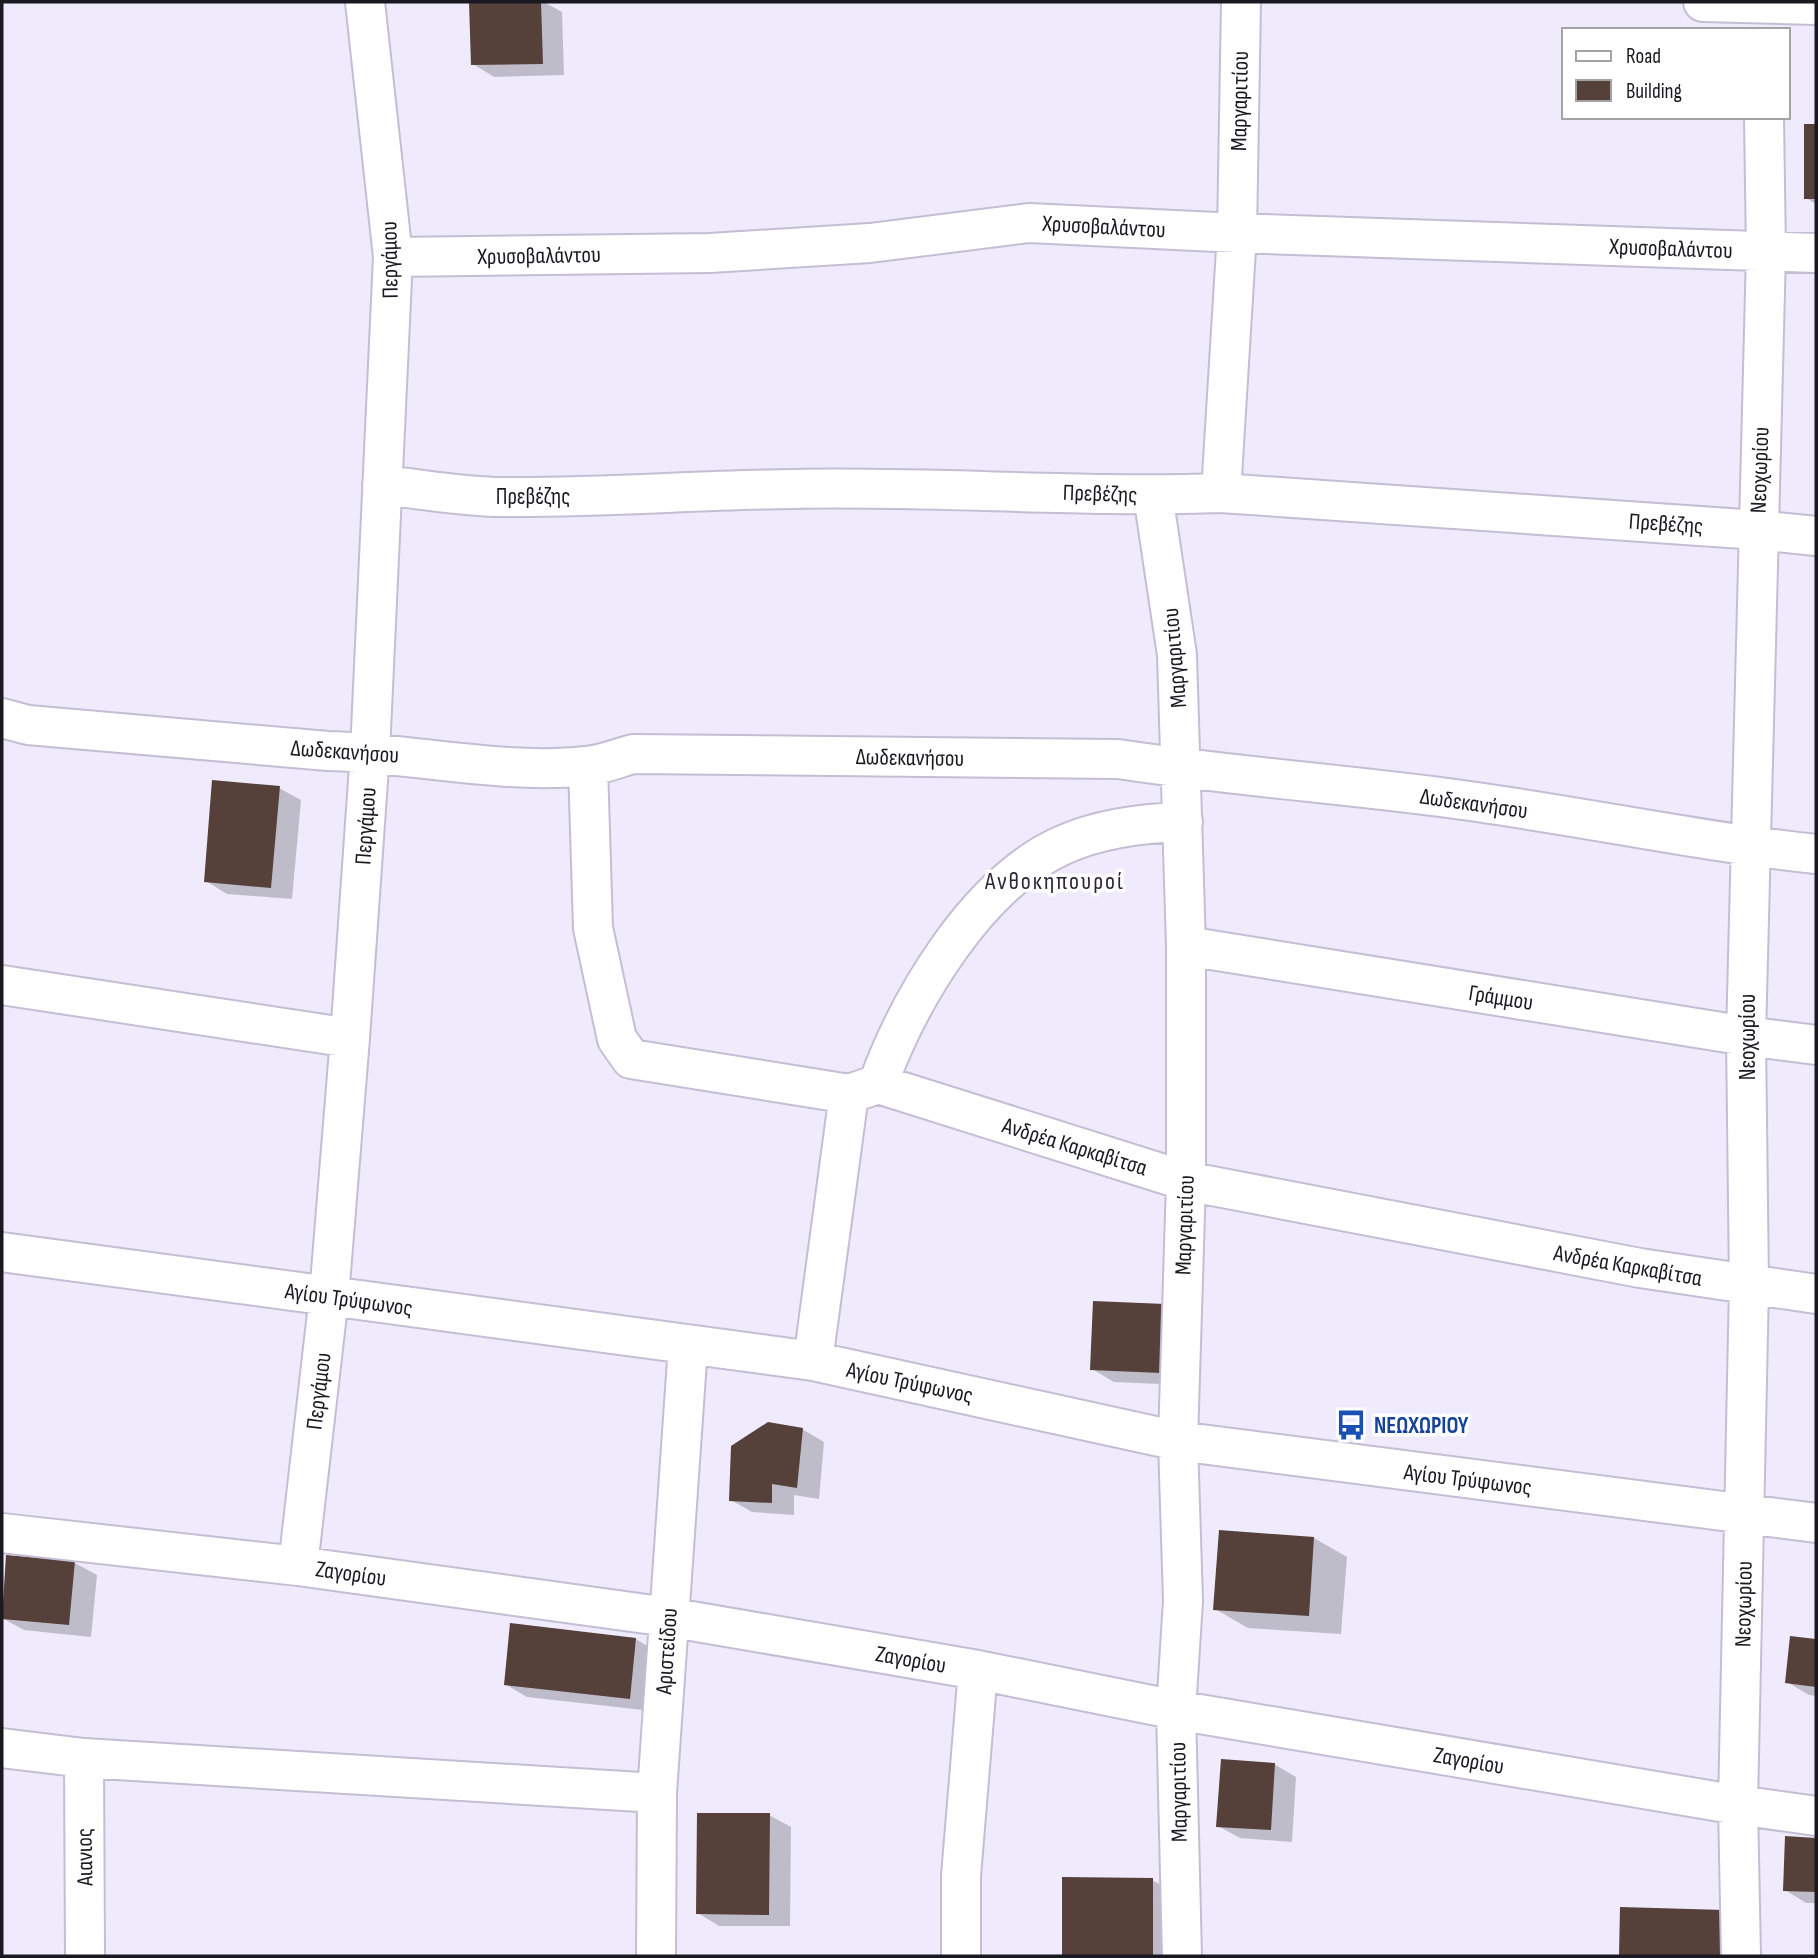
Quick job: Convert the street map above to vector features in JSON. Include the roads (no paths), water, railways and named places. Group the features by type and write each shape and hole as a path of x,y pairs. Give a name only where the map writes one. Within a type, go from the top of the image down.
{"street":[{"name":"Περγάμου","path":"298,1566 329,1296 350,1038 370,752 393,257 365,2"},
{"name":"Μαργαριτίου","path":"1222,493 1237,233 1241,2"},
{"path":"1703,2 1766,12 1816,5"},
{"name":"Νεοχωρίου","path":"1741,1956 1738,1805 1749,1285 1746,1036 1766,251 1764,119"},
{"name":"Χρυσοβαλάντου","path":"393,257 723,252 870,243 1029,223 1816,253"},
{"name":"Πρεβέζης","path":"382,485 500,497 794,489 1153,495 1222,493 1816,536"},
{"name":"Μαργαριτίου","path":"1153,495 1177,655 1186,946 1186,1181 1178,1441 1183,1601 1176,1710 1182,1956"},
{"name":"Δωδεκανήσου","path":"2,718 28,725 328,751 370,752 520,767 588,766 634,754 1118,759 1181,769 1455,799 1750,847 1816,854"},
{"name":"Ανδρέα Καρκαβίτσα","path":"588,766 593,928 617,1039 631,1059 864,1089 1186,1181 1640,1268 1816,1294"},
{"path":"813,1361 864,1089 941,961 991,896 1018,872 1062,845 1085,836 1141,823 1182,822"},
{"name":"Γράμμου","path":"1186,946 1816,1045"},
{"path":"2,985 350,1038"},
{"name":"Αγίου Τρύφωνος","path":"2,1252 813,1361 1178,1441 1816,1523"},
{"name":"Αριστείδου","path":"656,1956 657,1793 688,1346"},
{"name":"Ζαγορίου","path":"2,1533 298,1566 668,1617 978,1671 1176,1710 1816,1816"},
{"path":"961,1956 961,1876 978,1671"},
{"path":"2,1748 83,1758 657,1793"},
{"name":"Αιανιος","path":"83,1758 85,1956"}],"place":[{"name":"ΝΕΩΧΩΡΙΟΥ","path":"1351,1425"}],"district":[{"name":"Ανθοκηπουροί","path":"1055,881"}]}
